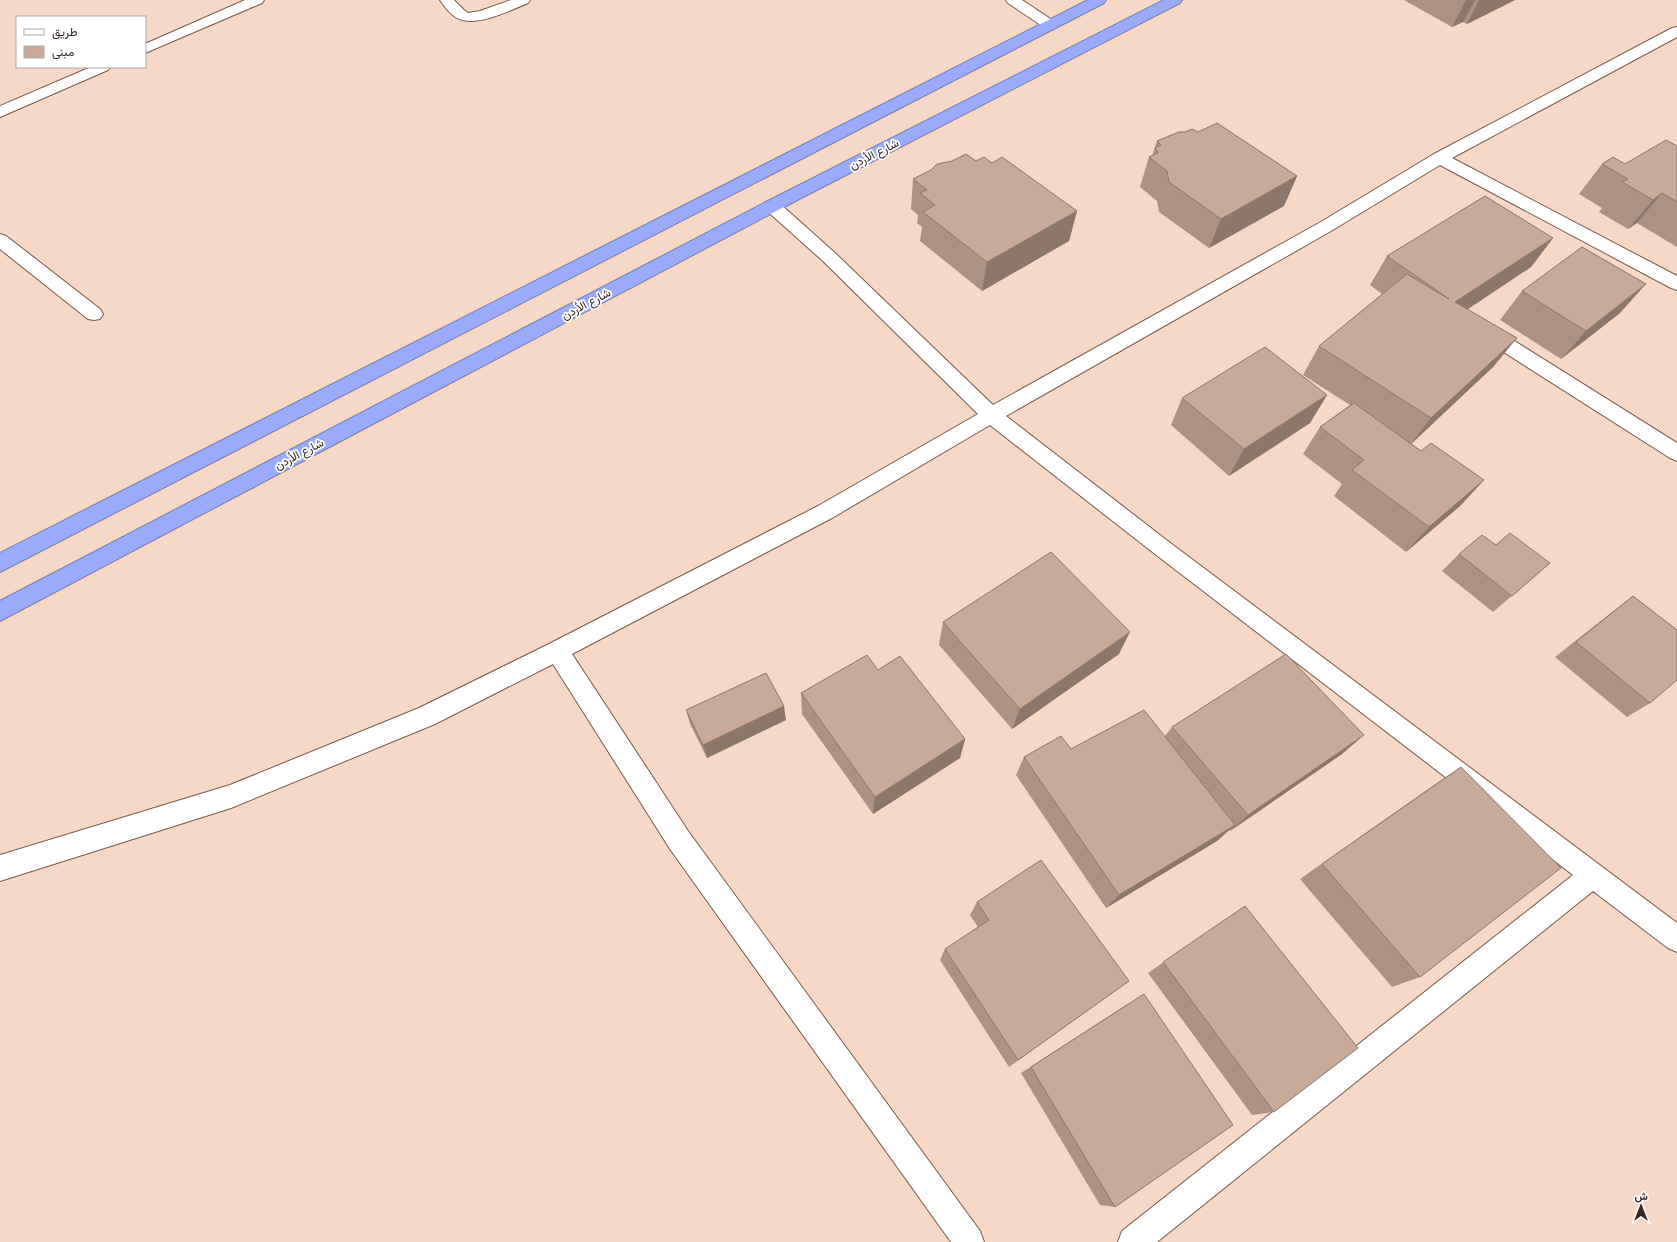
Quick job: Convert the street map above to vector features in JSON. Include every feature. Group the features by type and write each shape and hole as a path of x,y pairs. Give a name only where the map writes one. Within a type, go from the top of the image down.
{"highway":[{"path":"0,563 1098,0"},
{"name":"شارع الأردن","path":"0,612 772,206 1175,0"}],"street":[{"path":"146,48 257,0"},
{"path":"447,0 461,15 471,17 524,0"},
{"path":"1013,0 1050,25"},
{"path":"0,868 231,796 427,716 558,651 825,512 991,415 1325,227 1440,158 1677,31"},
{"path":"0,112 101,68"},
{"path":"1440,158 1677,284"},
{"path":"772,206 829,257 991,415 1162,548 1677,939"},
{"path":"0,240 94,314"},
{"path":"1494,336 1677,453"},
{"path":"558,651 679,840 969,1242"},
{"path":"1133,1242 1593,875"}],"building":[{"path":"1217,123 1297,176 1221,219 1169,182 1167,171 1149,157 1158,153 1155,148 1161,145 1157,141 1179,132 1185,132 1192,129 1198,132"},
{"path":"1666,140 1677,146 1677,202 1662,193 1653,200 1622,182 1628,179 1602,164 1613,157 1625,164"},
{"path":"966,154 976,161 984,157 992,163 1002,157 1077,211 987,262 923,212 935,205 920,193 927,190 913,179 931,170 937,164 952,161"},
{"path":"1485,196 1553,238 1455,302 1517,338 1431,418 1319,346 1407,274 1449,299 1387,256"},
{"path":"1582,247 1646,284 1586,331 1522,291"},
{"path":"1265,347 1327,395 1244,449 1182,398"},
{"path":"1354,403 1421,451 1431,443 1484,480 1429,527 1352,470 1364,460 1320,427"},
{"path":"1510,533 1550,563 1512,596 1459,554 1482,535 1496,545"},
{"path":"1051,552 1130,632 1020,709 943,622"},
{"path":"1633,596 1677,630 1677,680 1650,703 1576,642"},
{"path":"1286,654 1364,735 1248,815 1172,727"},
{"path":"867,655 878,670 900,656 965,739 875,797 801,693"},
{"path":"766,673 784,706 703,745 686,710"},
{"path":"1144,710 1235,825 1119,895 1024,757 1061,736 1071,749"},
{"path":"1461,767 1561,868 1420,977 1322,864"},
{"path":"1041,860 1129,981 1018,1060 945,949 989,920 977,902"},
{"path":"1245,906 1358,1048 1274,1112 1163,962"},
{"path":"1144,994 1233,1125 1115,1207 1031,1067"}]}
